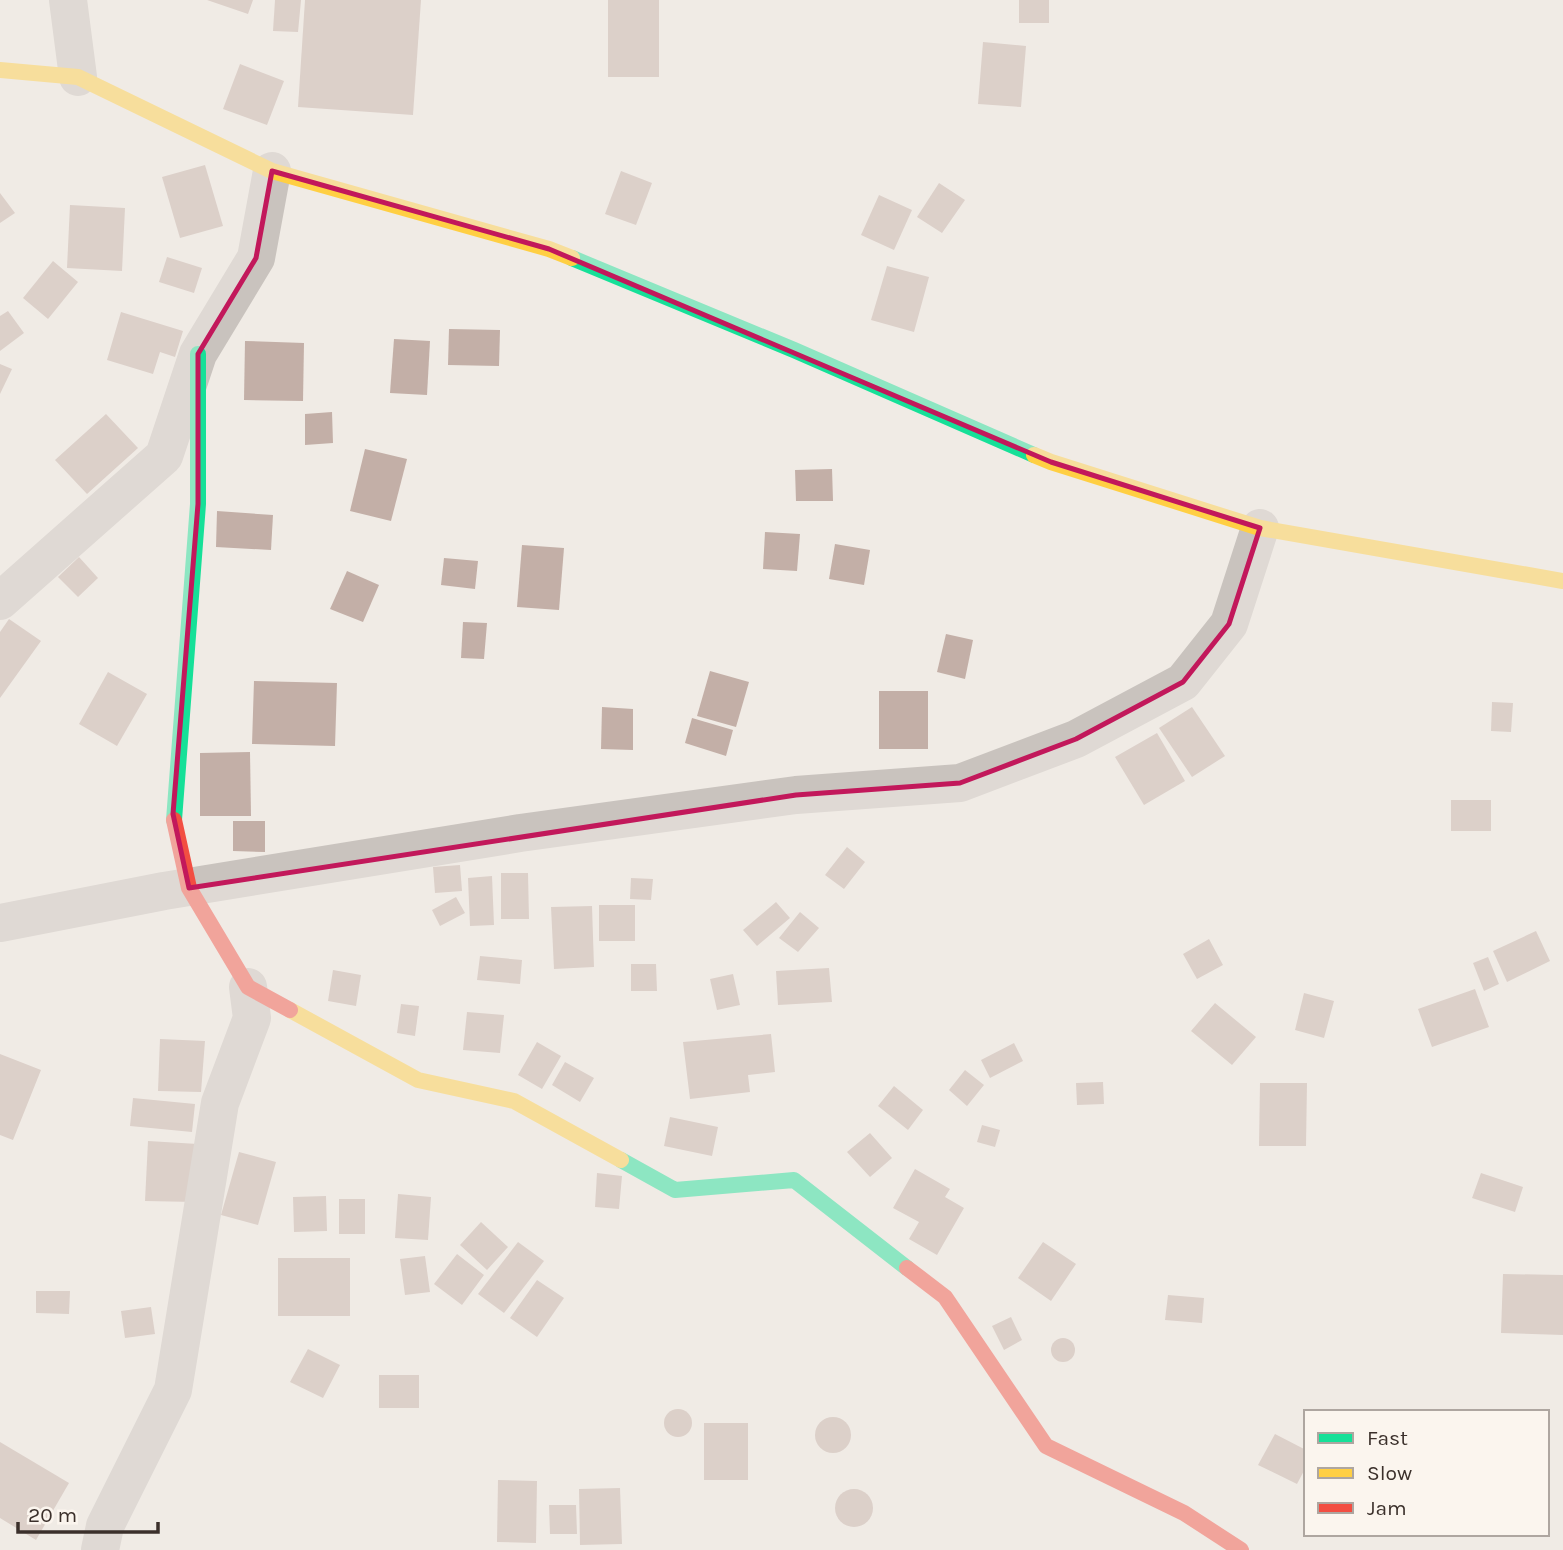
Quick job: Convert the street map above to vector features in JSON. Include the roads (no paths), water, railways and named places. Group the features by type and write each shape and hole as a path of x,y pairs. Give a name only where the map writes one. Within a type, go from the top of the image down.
{"street":[{"path":"68,0 78,77"},
{"path":"0,70 78,77 272,171 549,249 794,350 1051,462 1260,528 1563,581"},
{"path":"0,601 164,456 198,354 256,258 272,171"},
{"path":"100,1550 105,1525 173,1390 220,1103 252,1018 247,987 189,888 173,814 198,504 198,354"},
{"path":"0,923 189,888 520,834 796,795 960,783 1076,739 1183,682 1229,624 1260,528"},
{"path":"247,987 418,1080 514,1101 675,1190 794,1180 945,1297 1046,1446 1184,1513 1241,1550"}]}
